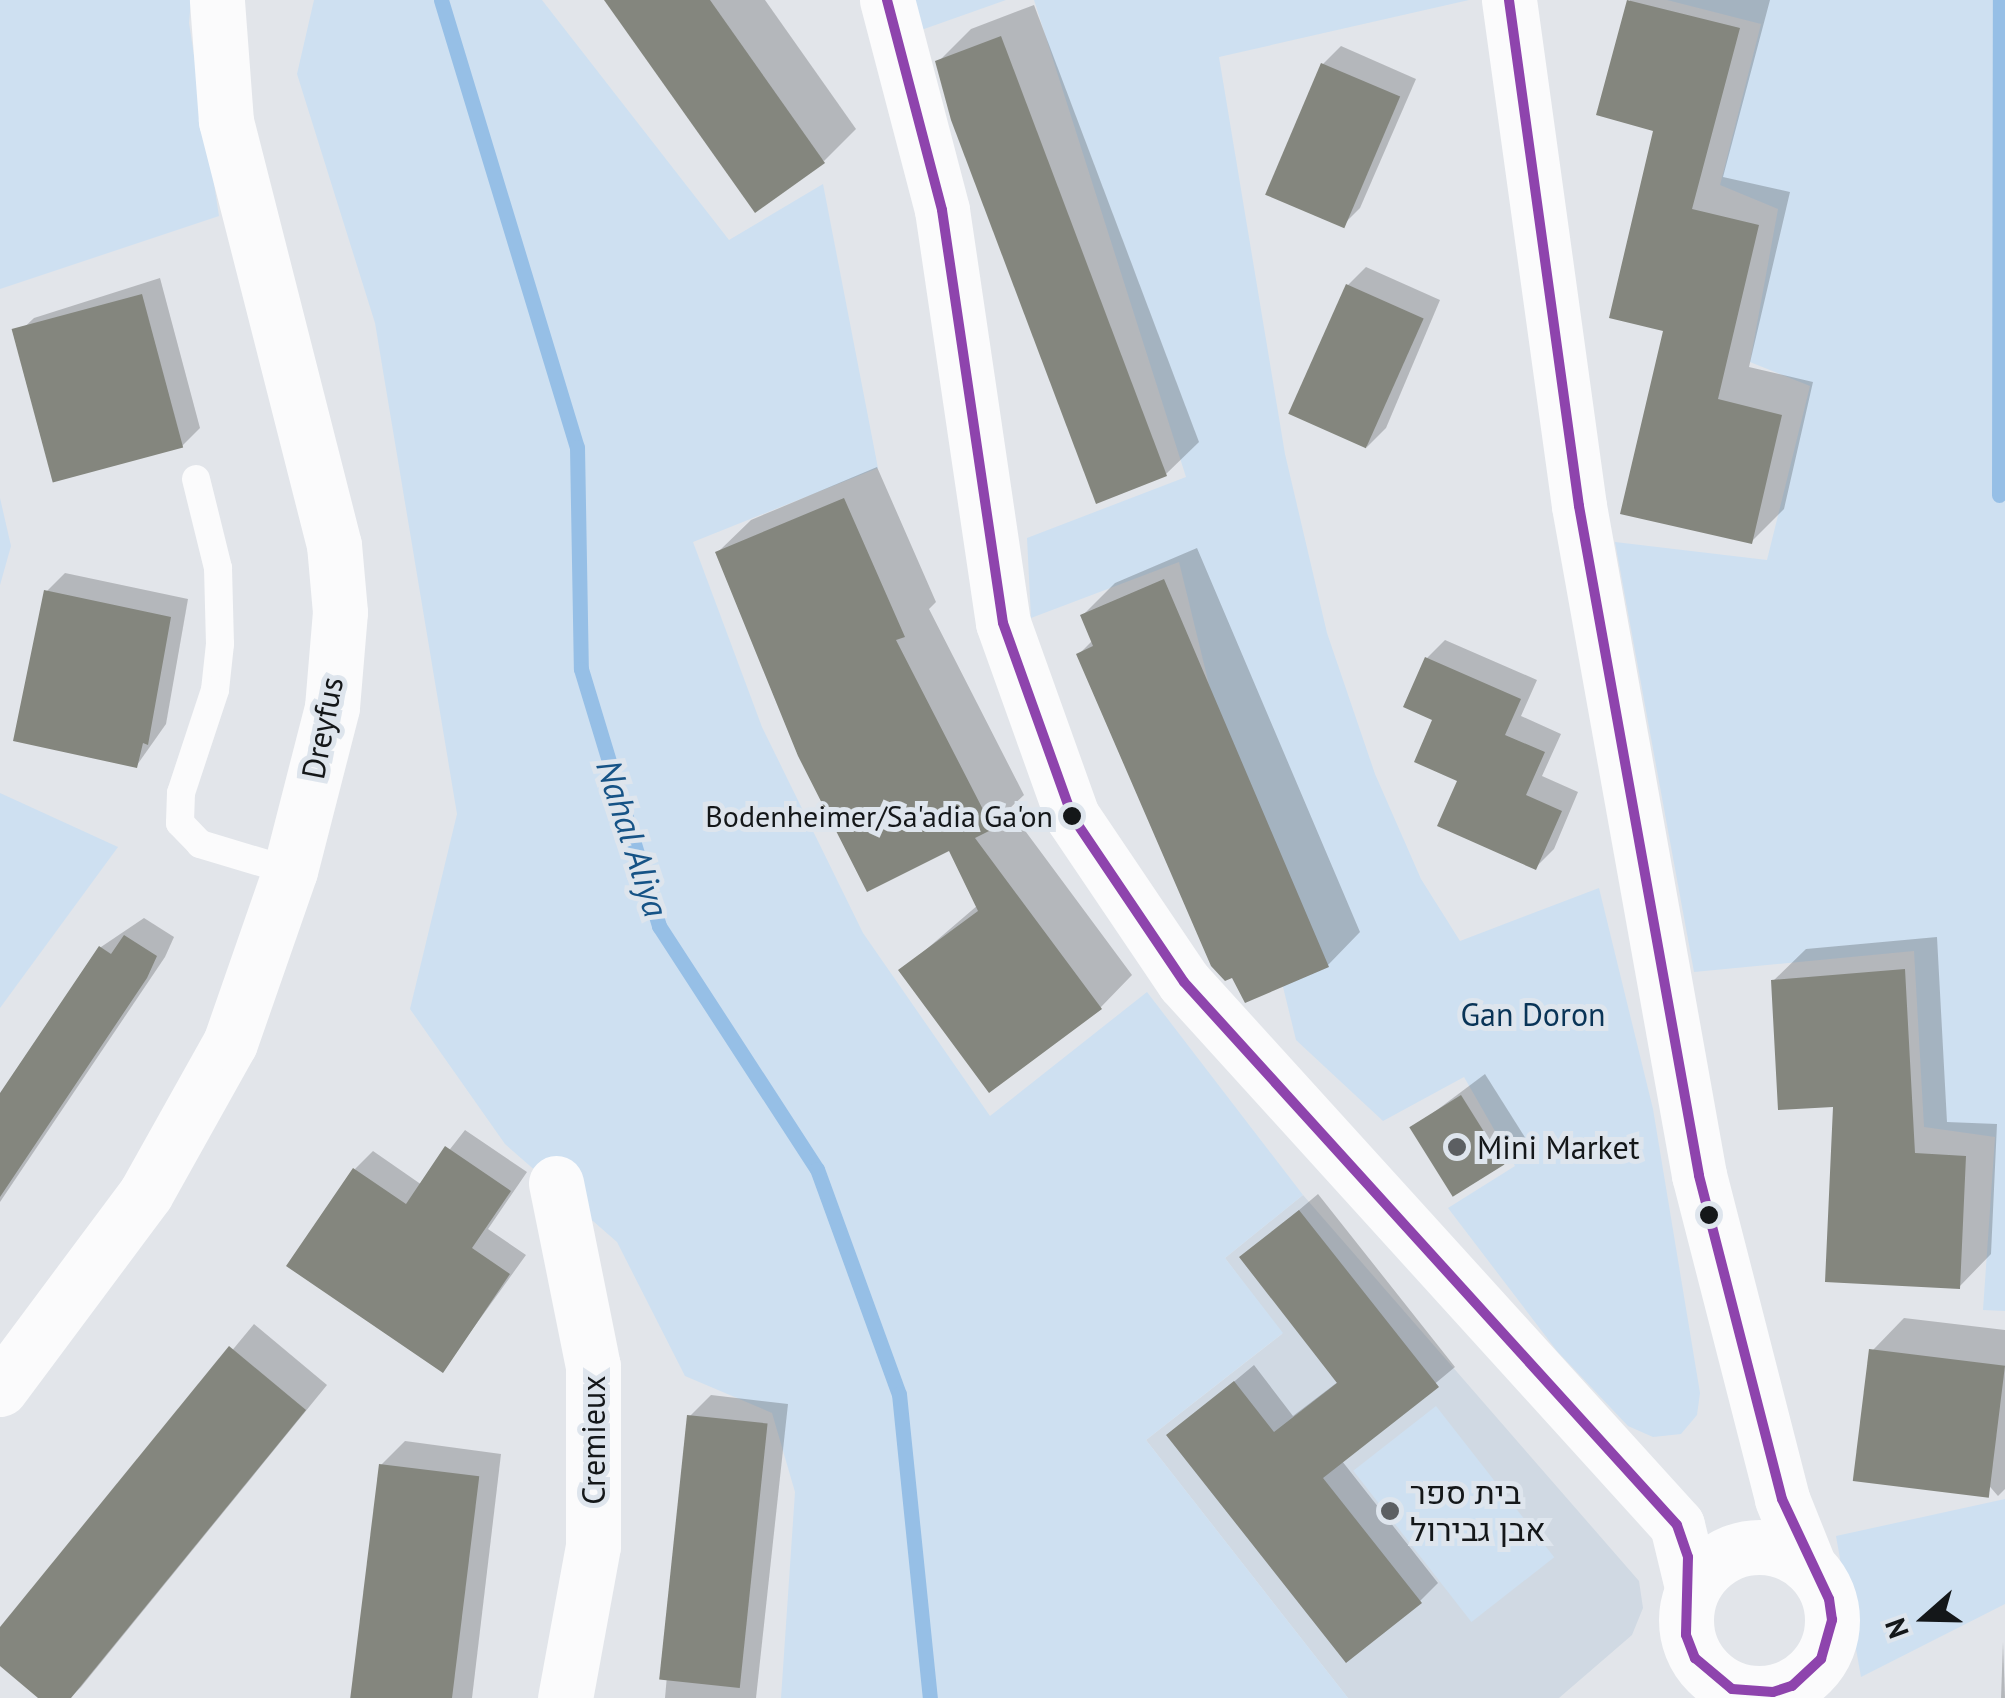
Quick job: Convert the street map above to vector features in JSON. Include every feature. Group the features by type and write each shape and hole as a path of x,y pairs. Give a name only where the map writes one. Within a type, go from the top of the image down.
{"street":[{"name":"Dreyfus","path":"0,1389 92,1270 174,1146 230,1043 290,871 332,707 337,579 322,490 226,121 217,0"},
{"path":"887,0 942,210 1004,622 1072,816 1184,982 1677,1525 1692,1587 1686,1635 1696,1658 1739,1695 1826,1679 1832,1620 1821,1580 1808,1564 1782,1499 1700,1175 1579,506 1509,0"},
{"name":"Cremieux","path":"556,1183 594,1366 593,1546 565,1698"},
{"path":"1692,1587 1722,1554 1744,1547 1767,1546 1808,1564"}],"lane":[{"path":"196,479 218,568 220,644 214,690 182,793 180,823 200,844 290,871"}],"shaded area":[{"name":"בית ספר אבן גבירול","path":"1303,1195 1639,1581 1643,1608 1632,1635 1559,1698 1348,1698 1146,1440 1282,1334 1225,1258"}],"green space":[{"path":"0,0 191,0 189,23 219,216 0,289"},
{"path":"314,0 542,0 729,240 823,184 878,468 693,542 762,727 863,933 990,1116 1147,992 1303,1195 1225,1258 1283,1333 1146,1440 1348,1698 781,1698 795,1492 772,1413 685,1376 617,1242 505,1144 410,1009 457,814 375,323 297,74"},
{"path":"903,0 1006,0 910,34"},
{"name":"Gan Doron","path":"1034,0 1469,0 1219,57 1285,454 1327,633 1375,774 1421,879 1460,941 1599,888 1653,1109 1700,1393 1697,1415 1681,1434 1653,1437 1628,1426 1557,1351 1448,1208 1515,1166 1464,1077 1383,1121 1296,1040 1179,562 1031,618 1027,538 1186,477"},
{"path":"1667,0 2005,0 2005,1311 1983,1310 1995,1137 1924,1127 1914,951 1694,972 1615,542 1767,560 1810,386 1750,362 1778,209 1720,185 1761,24"},
{"path":"0,498 11,546 0,585"},
{"path":"0,793 118,847 0,1008"},
{"path":"1436,1406 1554,1557 1471,1622 1353,1471"},
{"path":"2005,1499 2005,1604 1861,1677 1836,1536"}],"building":[{"path":"604,0 710,0 825,163 755,213"},
{"path":"1627,0 1740,28 1692,209 1759,225 1718,399 1782,415 1752,544 1620,514 1663,331 1609,318 1653,131 1596,115"},
{"path":"1001,36 1167,476 1096,504 951,120 935,61"},
{"path":"1321,63 1400,97 1344,228 1265,195"},
{"path":"1346,284 1424,319 1366,448 1288,414"},
{"path":"142,294 183,448 53,483 12,329"},
{"path":"844,498 905,637 896,640 993,829 975,838 1102,1009 989,1093 898,970 978,911 949,851 867,892 798,756 715,552"},
{"path":"1164,579 1329,967 1245,1003 1232,978 1225,981 1211,966 1076,654 1093,646 1080,615"},
{"path":"44,590 171,617 148,745 143,743 137,768 13,741"},
{"path":"1425,657 1521,699 1505,735 1545,752 1526,795 1562,811 1536,870 1437,826 1457,781 1414,762 1432,720 1403,707"},
{"path":"124,935 157,956 147,978 0,1197 0,1093 99,946 111,954"},
{"path":"1905,969 1915,1153 1966,1156 1960,1289 1825,1282 1833,1107 1778,1110 1771,980"},
{"path":"1461,1095 1504,1165 1453,1197 1409,1127"},
{"path":"445,1146 511,1191 472,1248 510,1274 443,1373 286,1266 353,1168 406,1204"},
{"path":"1299,1210 1439,1387 1323,1478 1422,1603 1346,1663 1166,1435 1234,1381 1274,1432 1337,1383 1239,1257"},
{"path":"229,1346 306,1410 71,1698 38,1698 0,1666 0,1627"},
{"path":"1869,1349 2005,1366 1989,1498 1853,1481"},
{"path":"687,1415 768,1423 740,1688 659,1680"},
{"path":"379,1464 479,1476 452,1698 350,1698"}],"waterway":[{"name":"Nahal Aliya","path":"441,0 577,447 581,669 659,926 817,1169 899,1394 930,1698"},
{"path":"1999,495 2000,0"}],"transit line":[{"path":"887,0 942,210 1003,623 1072,816 1184,982 1677,1525 1688,1557 1686,1635 1695,1658 1732,1689 1773,1692 1792,1686 1821,1659 1832,1620 1829,1599 1782,1499 1699,1175 1579,506 1509,0"}],"place":[{"name":"Bodenheimer/Sa'adia Ga'on","path":"1072,816"},
{"name":"Mini Market","path":"1457,1147"},
{"name":"בית ספר אבן גבירול","path":"1390,1511"}]}
